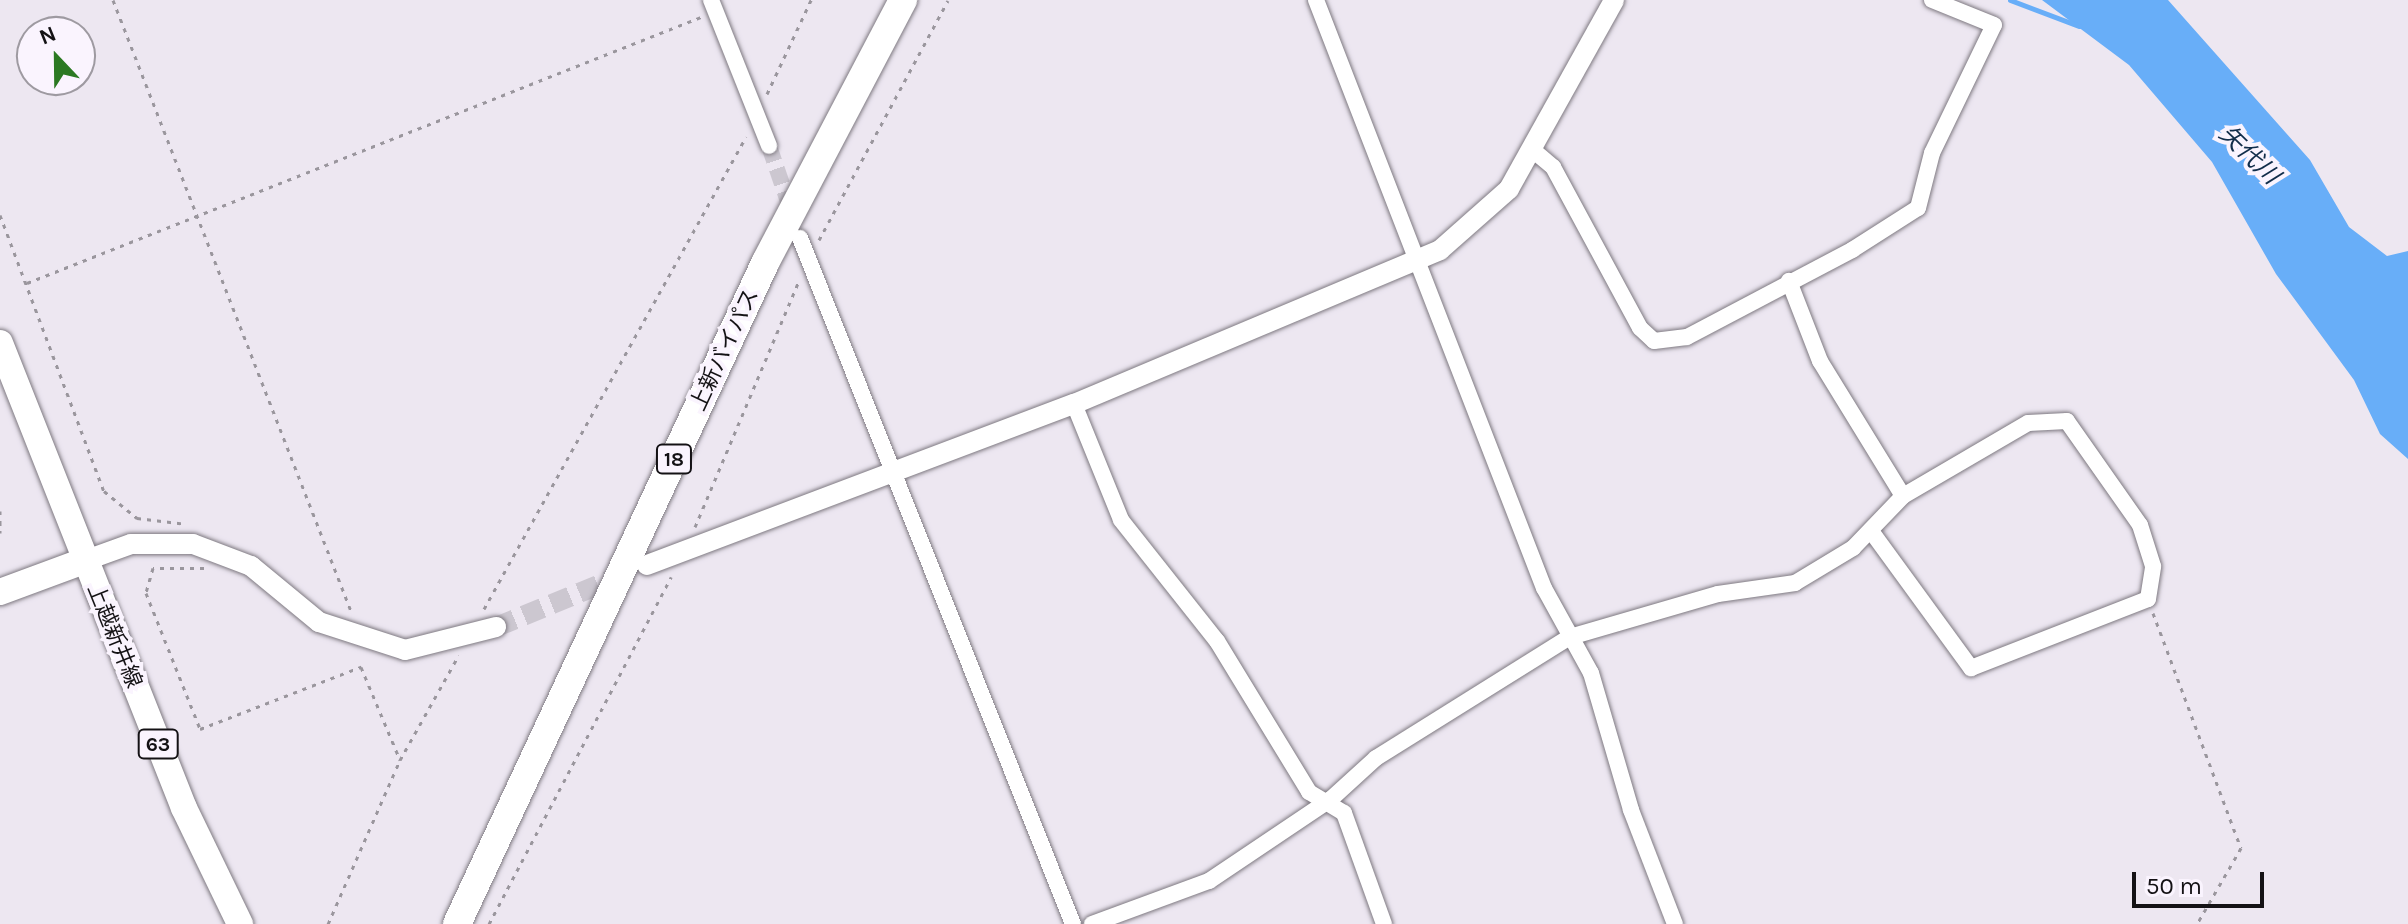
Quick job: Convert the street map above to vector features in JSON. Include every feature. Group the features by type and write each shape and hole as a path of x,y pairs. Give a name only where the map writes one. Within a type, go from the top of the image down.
{"highway":[{"name":"上新バイパス","path":"457,924 766,261 903,0"}],"main road":[{"name":"上越新井線","path":"0,343 184,808 240,924"},
{"path":"0,592 84,561"}],"street":[{"path":"1316,0 1415,262 1544,588 1591,673 1631,810 1675,924"},
{"path":"647,565 1074,404 1415,262 1473,226 1534,151 1614,0"},
{"path":"1534,151 1553,167 1640,328 1654,341 1687,337 1918,208 1932,153 1994,25 1932,0"},
{"path":"713,6 769,146"},
{"path":"800,238 1073,924"},
{"path":"1789,281 1820,361 1903,496"},
{"path":"1074,404 1121,520 1217,641 1309,792 1331,799 1344,813 1384,924"},
{"path":"1092,924 1209,881 1331,799 1376,758 1570,637 1718,594 1795,583 1822,571 1871,531 1903,496 2028,423 2067,421 2140,525 2153,566 2148,599 1971,668 1871,531"},
{"path":"84,561 131,544 193,544 251,566 319,622 363,641 405,650 468,638 496,627"}],"path":[{"path":"113,0 363,641"},
{"path":"328,924 400,760 756,118 811,0"},
{"path":"489,924 685,551 808,259 948,0"},
{"path":"26,283 198,218 713,6"},
{"path":"0,511 0,533"},
{"path":"2148,599 2241,848 2197,924"}],"water":[{"name":"矢代川","path":"2042,0 2168,0 2310,160 2349,227 2387,256 2408,251 2408,459 2380,434 2354,380 2276,274 2212,162 2129,65"}],"waterway":[{"path":"2010,0 2079,26"}],"tunnel":[{"path":"769,146 792,213"},
{"path":"496,627 625,574"}]}
